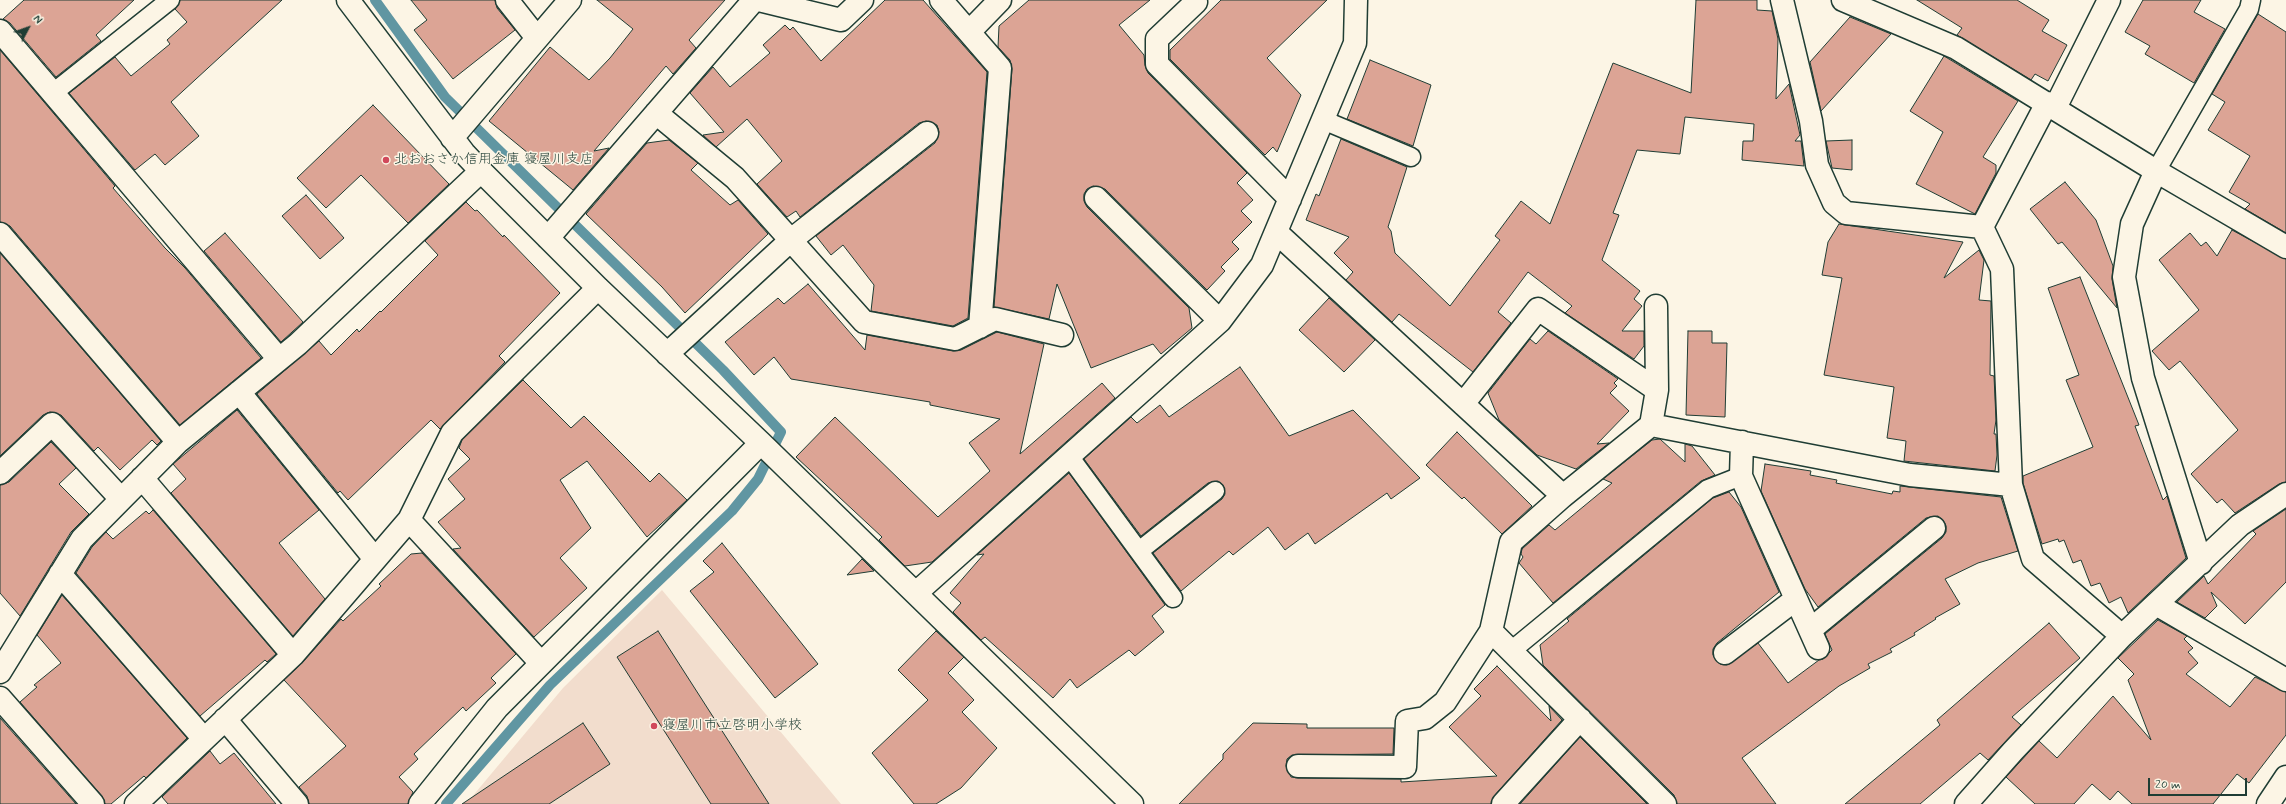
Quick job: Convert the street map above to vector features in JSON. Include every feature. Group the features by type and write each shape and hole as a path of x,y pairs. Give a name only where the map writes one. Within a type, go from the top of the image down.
{"street":[{"path":"348,0 463,126 481,171 553,232 598,288 672,349 769,450 1132,804"},
{"path":"507,0 537,38"},
{"path":"463,126 570,0"},
{"path":"553,232 754,0"},
{"path":"759,0 841,20 862,0"},
{"path":"941,0 1000,68 980,327"},
{"path":"969,32 1000,0"},
{"path":"1195,0 1196,2 1156,39 1157,64 1290,199"},
{"path":"916,593 1220,321 1262,265 1355,43 1356,0"},
{"path":"1782,0 1811,121 1817,165 1834,203 1846,213 1982,227"},
{"path":"1843,0 1956,48 2051,105 2156,171 2286,247"},
{"path":"1982,227 2109,0"},
{"path":"0,31 279,359"},
{"path":"656,113 735,178 864,322 955,339 995,319 1062,335"},
{"path":"672,349 791,240 927,133"},
{"path":"0,672 82,539 178,442 298,344 481,171"},
{"path":"2156,171 2132,224 2124,277 2143,378 2201,563"},
{"path":"1096,198 1220,321"},
{"path":"1982,227 2002,269 2011,484 2033,559 2122,636"},
{"path":"1276,232 1563,496"},
{"path":"0,234 178,442"},
{"path":"136,804 293,655 409,520 452,433 598,288"},
{"path":"1298,766 1405,766 1407,721 1425,718 1445,702 1490,631 1511,542 1563,496 1651,425 1657,390 1656,306"},
{"path":"1463,404 1538,309 1657,390"},
{"path":"239,392 375,559"},
{"path":"0,473 52,424 121,499"},
{"path":"1651,425 1910,475 2011,484"},
{"path":"1742,442 1741,476 1814,639 1934,528"},
{"path":"420,804 497,708 541,663 769,450"},
{"path":"142,478 293,655"},
{"path":"1966,804 2122,636 2240,525 2286,494"},
{"path":"409,520 541,663"},
{"path":"60,574 204,739"},
{"path":"1725,653 1796,599"},
{"path":"2156,604 2286,680"},
{"path":"1490,631 1666,804"},
{"path":"0,698 93,804"},
{"path":"225,719 297,804"},
{"path":"1503,804 1580,719"},
{"path":"2268,804 2286,777"}],"lane":[{"path":"53,93 170,0"},
{"path":"2156,171 2249,9 2251,0"},
{"path":"1323,120 1411,157"},
{"path":"1068,456 1173,598"},
{"path":"1511,651 1708,489 1741,476"},
{"path":"1139,551 1215,490"}],"shaded area":[{"name":"寝屋川市立啓明小学校","path":"662,590 841,804 466,804 563,688"}],"building":[{"path":"24,0 134,0 96,35 101,41 56,77 10,23 3,19"},
{"path":"180,0 282,0 171,102 199,136 165,165 155,154 135,170 69,93 115,57 131,76 170,44 167,40 187,22 175,9"},
{"path":"411,0 495,0 497,8 515,30 453,79 414,30 427,20"},
{"path":"597,0 725,0 689,40 696,48 673,74 666,66 594,151 609,148 573,190 489,121 550,47 589,80 610,58 633,29"},
{"path":"885,0 923,0 987,72 968,318 953,326 871,311 874,285 843,245 831,255 816,236 935,143 939,132 937,125 926,121 919,123 800,217 796,211 787,217 757,184 782,161 747,119 716,147 703,135 724,132 690,93 713,67 730,87 770,53 763,45 785,25 790,30 793,27 821,61"},
{"path":"1029,0 1150,0 1119,25 1144,55 1148,73 1247,173 1237,183 1253,200 1241,211 1252,222 1232,242 1239,249 1221,267 1225,271 1207,290 1105,189 1093,186 1087,189 1084,194 1084,201 1087,207 1189,308 1192,328 1161,354 1153,344 1091,368 1057,284 1049,319 994,307 1012,69 1010,60 998,47 999,26"},
{"path":"1221,0 1327,0 1267,58 1301,95 1277,152 1273,147 1265,155 1170,59 1170,50"},
{"path":"1696,0 1757,0 1757,10 1772,11 1778,39 1776,99 1789,84 1800,135 1795,141 1801,141 1804,166 1742,160 1743,141 1753,141 1754,124 1685,117 1680,154 1637,150 1613,213 1619,215 1602,260 1640,291 1634,299 1642,306 1622,331 1644,331 1644,346 1634,359 1565,313 1572,306 1528,272 1498,312 1511,323 1473,372 1399,314 1392,322 1346,280 1353,272 1334,253 1349,237 1306,220 1316,194 1319,196 1341,139 1407,167 1388,227 1391,231 1395,253 1450,306 1500,240 1495,236 1521,201 1550,224 1613,63 1691,93"},
{"path":"1917,0 2017,0 2049,20 2042,31 2067,45 2048,81 2035,74 2031,80 1957,35 1962,28"},
{"path":"2143,0 2201,0 2194,12 2225,29 2194,83 2145,54 2150,46 2125,32"},
{"path":"2258,14 2286,32 2286,233 2245,209 2250,204 2229,192 2250,156 2208,130 2225,102 2212,94"},
{"path":"1850,17 1891,34 1821,111 1810,62"},
{"path":"0,50 115,186 113,188 165,248 185,268 261,358 180,425 10,226 0,222"},
{"path":"1944,56 2018,101 1983,157 1996,165 1996,173 1975,214 1916,184 1943,132 1910,111"},
{"path":"1370,60 1431,85 1413,146 1347,119"},
{"path":"373,105 449,184 408,223 361,175 326,208 297,178"},
{"path":"669,140 698,163 691,170 730,205 738,200 768,234 685,313 662,287 586,214 647,143"},
{"path":"1852,140 1852,170 1832,168 1826,141"},
{"path":"2065,182 2096,220 2113,266 2112,279 2117,308 2062,242 2058,244 2030,209"},
{"path":"306,195 344,238 320,259 282,216"},
{"path":"466,202 475,211 477,210 503,237 504,235 560,293 499,356 505,362 440,429 431,420 348,500 340,491 338,493 257,394 319,341 331,355 357,329 359,332 380,311 381,312 438,255 425,241"},
{"path":"1839,224 1963,242 1944,278 1979,250 1984,260 1979,300 1991,301 1990,375 1994,376 1996,420 1994,434 1996,434 1997,455 1995,471 1904,461 1906,441 1887,438 1894,387 1824,375 1842,278 1822,275 1828,242"},
{"path":"2232,230 2286,259 2286,482 2279,484 2235,513 2222,499 2217,503 2191,474 2238,430 2180,361 2169,370 2152,351 2199,310 2159,260 2190,233 2201,246 2206,242 2217,256"},
{"path":"225,233 303,322 281,342 204,251"},
{"path":"0,253 161,441 157,445 152,440 120,470 98,447 94,451 61,415 50,412 43,415 0,456"},
{"path":"2080,277 2139,425 2135,426 2163,500 2167,496 2186,558 2128,613 2121,597 2109,603 2100,583 2091,586 2081,560 2073,563 2064,540 2059,542 2058,539 2042,544 2023,483 2023,476 2093,447 2066,380 2079,375 2048,288"},
{"path":"808,284 865,350 867,335 953,351 961,350 997,332 1044,344 1020,454 1102,383 1115,398 932,562 905,566 879,540 882,537 796,457 835,417 938,517 990,471 969,443 1000,419 930,405 930,402 791,379 774,357 754,375 725,342 778,298 784,304"},
{"path":"1329,298 1375,340 1344,372 1299,330"},
{"path":"1548,331 1618,379 1614,383 1617,386 1610,393 1629,411 1597,444 1609,443 1576,469 1537,455 1499,420 1488,393 1530,339 1536,344"},
{"path":"1688,331 1712,331 1712,343 1727,343 1725,417 1686,415"},
{"path":"1240,367 1289,436 1353,410 1420,478 1391,499 1387,493 1315,544 1308,533 1285,550 1268,527 1233,555 1229,551 1181,591 1153,553 1222,499 1225,494 1223,485 1218,481 1208,483 1141,536 1084,459 1131,417 1137,423 1160,405 1169,417"},
{"path":"523,380 571,428 584,416 650,482 659,473 687,500 647,537 587,461 560,480 591,528 560,558 587,588 534,637 453,549 461,548 438,522 465,499 448,479 470,459 459,448 462,440"},
{"path":"237,410 319,510 279,543 325,599 293,636 171,493 186,479 173,464"},
{"path":"1457,432 1532,506 1502,534 1464,497 1462,499 1426,465"},
{"path":"1660,439 1685,462 1685,444 1692,446 1715,475 1701,481 1553,603 1519,563 1523,557 1521,554 1522,549 1549,525 1555,530 1612,483 1603,479 1652,440"},
{"path":"51,442 76,468 59,484 89,514 71,532 20,616 0,593 0,485 9,482"},
{"path":"1765,464 1811,471 1810,475 1837,480 1836,483 1892,494 1893,491 1900,492 1900,486 2001,497 2018,551 1978,563 1945,579 1960,604 1935,618 1936,619 1914,633 1915,635 1890,649 1892,652 1868,664 1870,668 1839,686 1742,758 1776,804 1677,804 1674,795 1543,665 1540,645 1569,621 1567,619 1713,498 1729,492 1741,507 1779,592 1717,643 1713,649 1713,655 1720,664 1727,665 1758,643 1788,683 1819,660 1823,659 1832,650 1825,634 1942,538 1946,532 1946,526 1943,520 1938,516 1926,518 1818,607 1805,589 1761,491"},
{"path":"1069,473 1165,605 1152,616 1164,632 1135,656 1129,650 1077,688 1070,679 1053,698 985,637 981,640 953,612 961,603 950,593 984,554 977,555"},
{"path":"2286,509 2286,582 2245,624 2211,592 2217,606 2205,618 2177,602 2204,576 2208,584 2256,534 2253,531"},
{"path":"153,510 276,654 267,662 265,660 200,716 76,573 92,547 106,532 113,539 146,511 149,514"},
{"path":"722,543 818,664 775,698 690,591 714,572 703,561"},
{"path":"422,553 516,654 491,678 496,683 466,711 463,707 414,754 418,759 399,777 413,792 408,804 309,804 307,796 299,787 346,746 284,680 302,663 341,619 343,621 381,586 379,584 411,554"},
{"path":"862,559 874,571 847,575"},
{"path":"62,595 187,738 146,778 144,776 111,804 105,804 102,796 20,702 37,687 34,685 61,663 37,635"},
{"path":"2158,620 2187,636 2184,639 2193,648 2188,652 2198,663 2186,674 2230,707 2255,677 2286,692 2286,735 2249,783 2237,774 2213,804 2132,804 2118,791 2110,800 2092,784 2074,804 2035,804 2006,777 2039,741 2057,758 2113,696 2151,740 2128,680 2134,674 2118,658"},
{"path":"2049,623 2080,658 2012,717 2021,725 1988,760 1980,753 1920,804 1845,804 1940,725 1937,720"},
{"path":"658,631 769,804 711,804 617,657"},
{"path":"936,631 964,657 948,673 974,700 962,712 997,748 961,788 936,804 914,804 872,753 928,700 898,670"},
{"path":"1497,666 1551,721 1549,706 1562,720 1494,796 1491,804 1179,804 1223,759 1223,754 1253,723 1307,724 1307,728 1394,728 1393,754 1292,755 1287,759 1286,766 1291,777 1401,779 1401,782 1497,776 1449,727 1481,696 1474,689"},
{"path":"0,718 76,804 0,804"},
{"path":"583,723 610,764 549,804 462,804"},
{"path":"1580,737 1647,804 1520,804"},
{"path":"210,751 220,764 234,753 276,804 168,804 162,797"}],"waterway":[{"path":"375,0 445,97 723,370 781,432 758,479 732,511 550,685 446,804"}],"place":[{"name":"北おおさか信用金庫 寝屋川支店","path":"386,160"},
{"name":"寝屋川市立啓明小学校","path":"654,726"}]}
